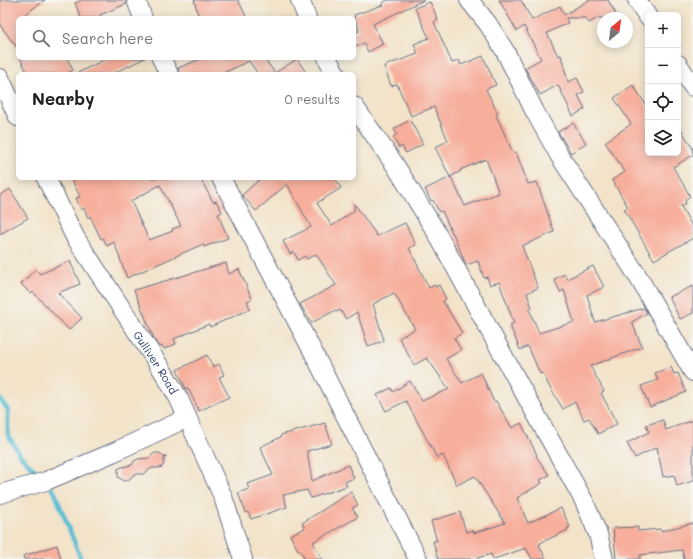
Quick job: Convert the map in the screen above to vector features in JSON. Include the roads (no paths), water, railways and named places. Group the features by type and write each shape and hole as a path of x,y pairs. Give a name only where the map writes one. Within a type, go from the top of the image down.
{"street":[{"path":"136,0 142,16"},
{"path":"300,0 306,16"},
{"path":"469,0 488,24 504,51 559,155 637,275 693,372"},
{"path":"637,0 645,12"},
{"path":"162,60 168,72"},
{"path":"328,60 335,72"},
{"path":"681,69 693,87"},
{"path":"0,78 16,113"},
{"path":"356,109 395,165 435,230 584,501 598,534 604,559"},
{"name":"Gulliver Road","path":"47,180 75,237 164,373 179,399 223,497 243,559"},
{"path":"222,180 311,348 418,559"},
{"path":"0,494 46,481 112,453 187,418"}],"waterway":[{"path":"0,399 8,410 8,435 20,455 43,478"},
{"path":"48,483 55,493 81,559"}]}
